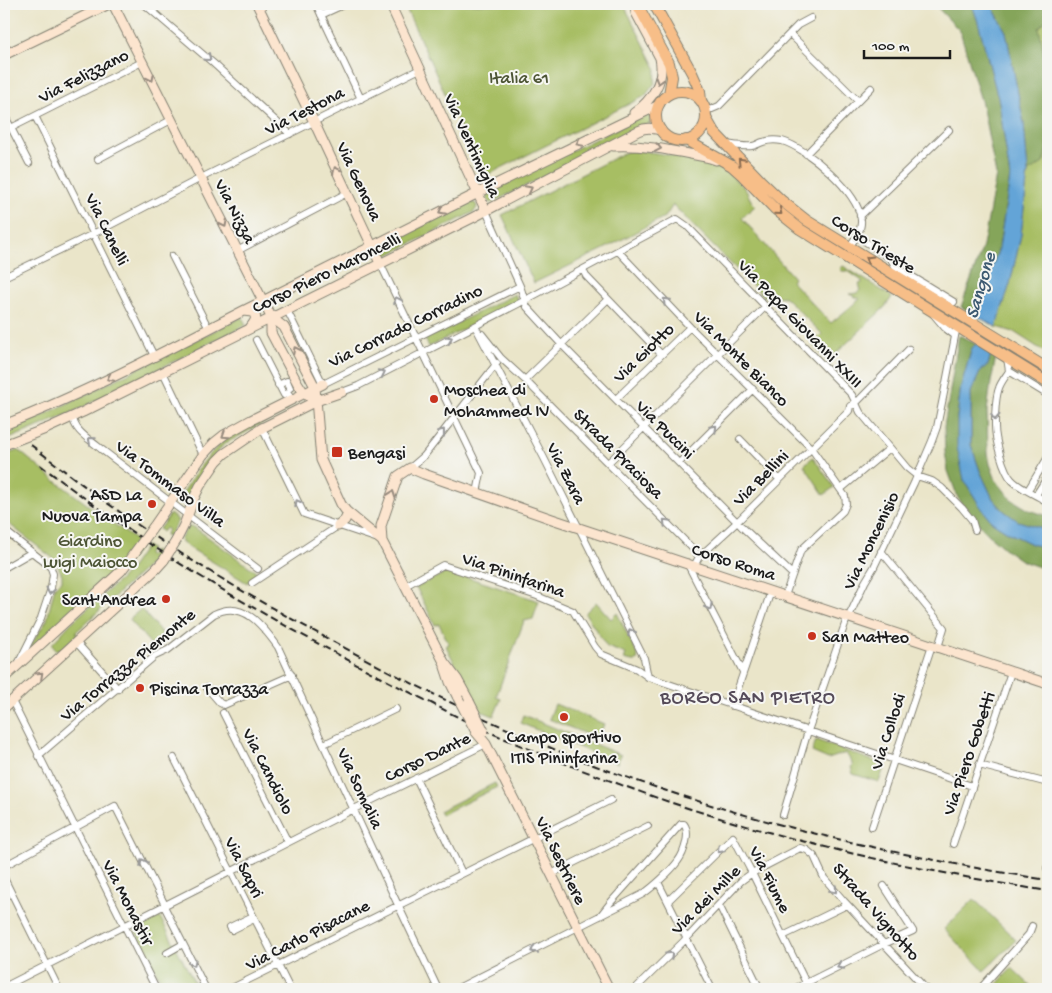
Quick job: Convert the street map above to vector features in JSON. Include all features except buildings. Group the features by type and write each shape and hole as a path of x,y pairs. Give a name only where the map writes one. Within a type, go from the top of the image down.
{"main road":[{"path":"4,55 111,4"},
{"name":"Via Nizza","path":"111,4 263,301 271,318 271,332 304,393 316,401 319,386 284,327 271,318"},
{"name":"Via Genova","path":"257,4 380,263"},
{"name":"Via Ventimiglia","path":"390,4 486,211"},
{"path":"636,4 669,63 672,77 669,94"},
{"path":"622,122 638,111 648,100 657,88 661,78 662,67 660,58 636,13 636,4"},
{"path":"654,4 692,72 700,92 704,109 705,123 696,136 686,140 677,140 665,135 657,122 656,114 662,99 675,92 686,91 696,96 704,109"},
{"name":"Corso Piero Maroncelli","path":"4,425 77,394 477,193 659,105"},
{"name":"Corso Trieste","path":"704,109 714,132 725,144 782,201 806,220 1048,369"},
{"name":"Corso Piero Maroncelli","path":"4,445 73,416 271,318 486,211 643,128 661,130"},
{"name":"Corso Trieste","path":"686,140 732,166 775,209 800,229 928,308 959,331 1048,383"},
{"path":"610,146 647,146 710,158 732,166"},
{"path":"243,311 252,312 255,316 254,323 249,328"},
{"path":"319,386 342,392"},
{"path":"319,386 328,397"},
{"name":"Via Corrado Corradino","path":"4,678 121,571 203,455 214,443 224,435 251,420 319,386"},
{"path":"4,708 164,560 176,541 200,486 217,461 233,446 262,428 316,401 342,392"},
{"path":"316,401 321,460 341,504 348,513 382,541"},
{"name":"Corso Roma","path":"410,468 477,493 1048,684"},
{"name":"Via Sestriere","path":"410,468 398,476 381,526 382,541 444,662 457,679 469,701 480,732"},
{"path":"338,526 345,520 348,513"},
{"name":"Via Sestriere","path":"444,662 450,682 458,698 480,732 609,989"}],"street":[{"path":"144,4 213,63 290,134"},
{"path":"316,4 360,99"},
{"path":"321,15 345,4"},
{"path":"704,109 712,110 719,106 798,25 811,18"},
{"path":"790,34 858,101"},
{"name":"Via Felizzano","path":"11,128 142,62"},
{"name":"Via Testona","path":"4,277 420,69"},
{"path":"806,154 871,88"},
{"path":"4,114 29,163"},
{"name":"Via Canelli","path":"34,116 154,356"},
{"path":"98,159 171,120"},
{"path":"860,216 949,130"},
{"path":"725,144 746,147 775,140 783,142 806,154 828,172 847,191 859,210 860,228 849,247"},
{"path":"237,250 347,193"},
{"name":"Via Ventimiglia","path":"486,211 526,300"},
{"name":"Via Corrado Corradino","path":"342,392 358,386 526,300 678,219"},
{"name":"Via Papa Giovanni XXIII","path":"678,219 687,226 852,396 853,406 907,468 917,476"},
{"path":"857,236 891,259 895,266 954,302"},
{"name":"Via Monte Bianco","path":"618,251 810,448 841,489"},
{"path":"172,256 209,329"},
{"name":"Via Genova","path":"380,263 481,473 477,493"},
{"path":"583,270 586,276 661,354"},
{"name":"Via Corrado Corradino","path":"319,386 520,286"},
{"path":"525,380 608,299"},
{"name":"Via Puccini","path":"526,300 528,306 561,344 737,522 792,574"},
{"path":"608,463 765,307"},
{"name":"Via Nizza","path":"287,310 319,386"},
{"name":"Strada Praciosa","path":"475,326 502,358 699,557"},
{"name":"Via Zara","path":"475,326 544,458 644,658 648,677"},
{"name":"Via Giotto","path":"616,399 690,326"},
{"name":"Via Moncenisio","path":"783,815 808,731 846,621 917,476 937,427 959,331"},
{"path":"256,340 278,385 287,396"},
{"name":"Via Bellini","path":"691,564 737,522 909,350"},
{"path":"1004,356 1009,371 1048,395"},
{"path":"410,468 424,456 502,358"},
{"path":"1009,371 1000,387 997,398 995,427 1002,462 1006,472 1018,486 1048,502"},
{"path":"162,372 203,455"},
{"path":"278,385 287,381 290,388"},
{"path":"679,463 753,389"},
{"name":"Via Tommaso Villa","path":"73,416 73,424 101,449 258,569"},
{"path":"262,428 304,514 382,541"},
{"path":"740,439 779,479"},
{"path":"785,596 801,550 843,512 846,501 841,489 890,448"},
{"path":"1028,490 1048,457"},
{"name":"Via Moncenisio","path":"917,476 932,481 942,488 972,520 975,530"},
{"path":"1036,495 1048,476"},
{"path":"252,584 338,526"},
{"path":"4,530 47,564 53,574 51,588 41,618 16,666"},
{"name":"Via Collodi","path":"872,827 893,760 935,646 944,628 881,551"},
{"path":"4,568 32,552"},
{"path":"691,564 744,672"},
{"name":"Via Pininfarina","path":"405,586 443,565 537,596 573,611 601,654 637,669 648,677 972,786"},
{"path":"732,706 771,591"},
{"name":"Via Torrazza Piemonte","path":"38,756 155,656 168,650 214,614 225,610 240,612"},
{"name":"Via Somalia","path":"240,612 258,622 278,647 438,989"},
{"path":"76,642 118,689"},
{"name":"Via Piero Gobetti","path":"953,844 1012,672"},
{"path":"207,688 224,705 292,676"},
{"name":"Via Monastir","path":"12,701 156,989"},
{"path":"324,744 396,709"},
{"name":"Via Candiolo","path":"223,713 288,842"},
{"name":"Corso Dante","path":"354,809 486,744"},
{"name":"Via Sapri","path":"174,758 290,989"},
{"path":"979,765 1048,783"},
{"path":"416,778 462,873"},
{"name":"Via Carlo Pisacane","path":"230,989 611,800"},
{"path":"4,866 115,806 206,989"},
{"name":"Via Candiolo","path":"4,987 354,809"},
{"path":"456,989 644,894 679,860 688,838 684,824 681,824 600,916"},
{"path":"550,874 648,826"},
{"name":"Via Fiume","path":"668,902 733,837 808,986"},
{"name":"Via dei Mille","path":"635,989 741,881 752,873 800,848 807,850"},
{"name":"Strada Vignotto","path":"807,850 814,856 824,878 924,989"},
{"path":"4,878 59,989"},
{"path":"658,882 712,989"},
{"path":"794,989 808,986 884,944 913,931 884,886"},
{"path":"719,905 760,989"},
{"path":"783,936 847,905"},
{"path":"980,989 1029,934 1032,926"},
{"path":"166,953 184,944"}],"green space":[{"name":"Italia 61","path":"404,4 625,4 656,68 655,83 645,96 483,177"},
{"path":"934,4 972,4 999,102 1010,177 999,248 975,315 961,307 983,246 996,175 982,104 960,31"},
{"path":"991,4 1048,4 1048,354 1014,332 996,327 1010,284 1021,235 1028,172 1006,32"},
{"path":"991,4 1048,4 1048,18 1039,28 1048,73 1048,146 1043,163 1028,172 1024,124 1006,32"},
{"path":"650,112 650,125 642,125 588,152 578,160 491,203 487,199 490,191"},
{"path":"631,151 643,151 715,162 731,174 747,192 755,206 742,218 794,278 791,281 831,323 860,299 849,294 859,291 859,284 862,281 848,271 842,271 840,269 843,266 892,297 885,307 828,361 812,344 822,334 785,297 776,296 769,301 673,205 666,216 534,283 502,215"},
{"path":"469,202 475,203 477,206 474,212 386,256 381,254 380,248 382,246"},
{"path":"515,294 518,301 429,347 425,339"},
{"path":"242,317 246,325 69,414 4,441 4,431 42,416"},
{"path":"959,335 976,344 972,348 961,386 957,417 964,480 992,522 1009,533 1048,549 1048,570 1022,561 1005,549 973,518 958,498 948,471 944,427"},
{"path":"991,353 996,357 987,411 990,464 996,480 1011,499 1029,510 1048,516 1048,527 1045,529 1017,521 993,499 971,445 971,392 981,370 988,365"},
{"path":"285,407 287,410 224,444 196,480 187,498 186,506 178,500 201,466 220,443"},
{"name":"Giardino Luigi Maiocco","path":"18,450 57,482 141,544 133,556 17,666 47,620 55,586 62,581 62,575 55,560 4,520 4,456"},
{"path":"813,457 834,487 824,495 804,465"},
{"path":"170,514 178,520 169,537 165,535 168,530 165,528 162,532 159,529"},
{"path":"187,527 194,527 258,573 247,583 185,545 180,540"},
{"path":"146,546 151,549 147,555 150,556 154,551 158,553 153,561 76,632 78,635 63,648 55,650 52,644 71,623 121,579"},
{"path":"449,571 539,601 533,619 524,621 496,697 501,699 494,716 478,710 446,646 449,644 439,624 435,625 416,587"},
{"path":"596,602 611,619 617,613 638,656 637,661 624,659 626,654 607,647 585,613"},
{"path":"141,609 166,638 154,648 129,619"},
{"path":"555,704 604,724 598,739 549,719"},
{"path":"523,715 621,755 617,763 520,723"},
{"path":"816,740 885,765 879,782 853,774 851,767 853,765 846,753 828,759 812,752"},
{"path":"495,783 497,787 441,815 439,811"},
{"path":"974,899 1016,940 984,971 944,929"},
{"path":"160,917 198,989 165,989 135,930"},
{"path":"1012,968 1034,989 992,989"}],"water":[{"path":"972,4 991,4 1006,32 1024,124 1028,172 1021,235 1010,284 996,327 975,315 999,248 1010,177 999,102"},
{"path":"976,344 991,353 988,365 981,370 971,392 971,445 980,471 993,499 1004,511 1018,521 1045,529 1048,527 1048,549 1009,533 992,522 964,480 957,447 957,417 961,386 972,348"}],"railway":[{"path":"31,445 137,524 241,590 309,629 397,675 462,708 562,753 651,786 707,804 819,835 933,860 1048,880"},
{"path":"40,465 141,538 233,596 382,678 472,724 520,745 649,795 796,840 896,863 1048,891"}],"place":[{"name":"Moschea di Mohammed IV","path":"434,399"},
{"name":"Bengasi","path":"337,452"},
{"name":"ASD La Nuova Tampa","path":"152,504"},
{"name":"Sant'Andrea","path":"166,599"},
{"name":"San Matteo","path":"812,636"},
{"name":"Piscina Torrazza","path":"140,688"},
{"name":"Campo sportivo ITIS Pininfarina","path":"564,717"}],"district":[{"name":"BORGO SAN PIETRO","path":"748,696"}],"water label":[{"name":"Sangone","path":"979,285"}]}
